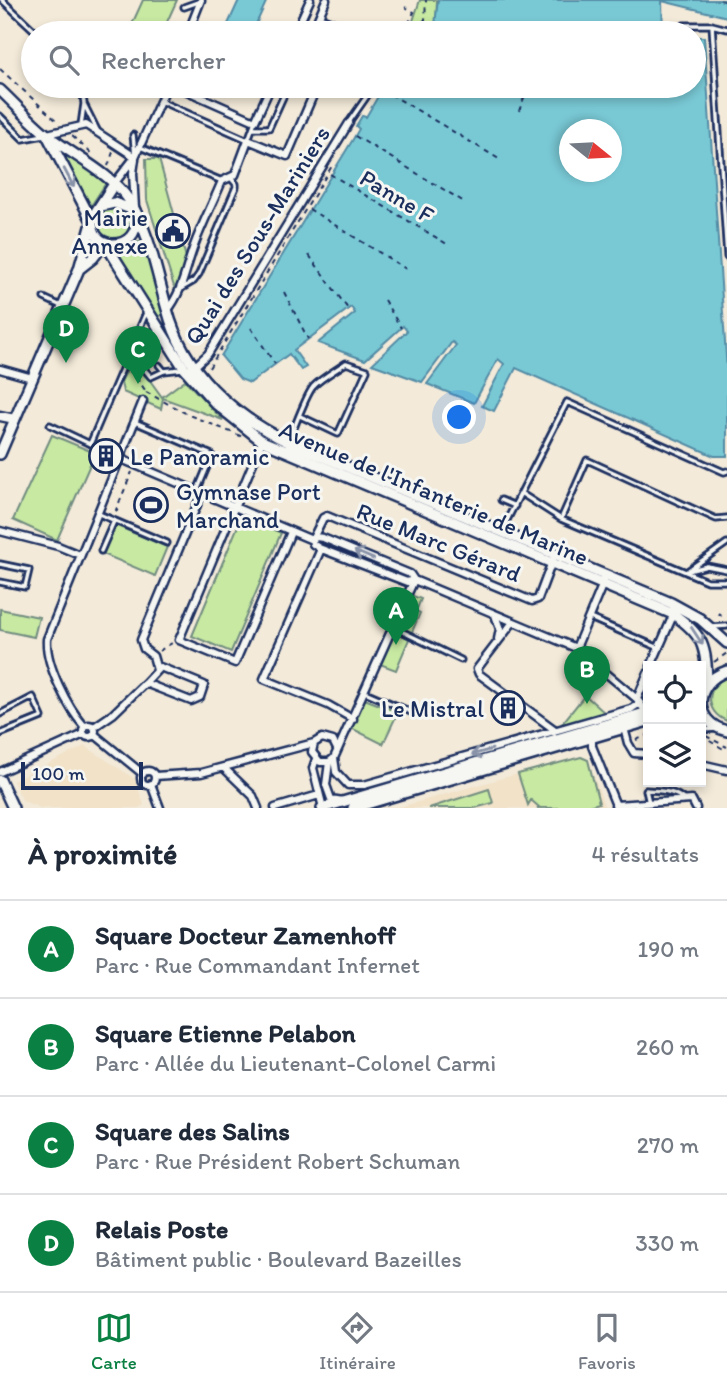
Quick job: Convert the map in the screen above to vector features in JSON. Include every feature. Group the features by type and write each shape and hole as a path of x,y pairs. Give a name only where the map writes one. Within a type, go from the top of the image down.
{"main road":[{"path":"0,90 46,134 92,222 94,234 105,243 116,245 130,238 137,226 135,211 114,203 99,207"},
{"name":"Avenue de l'Infanterie de Marine","path":"46,134 121,189 135,211 145,229 167,311 189,368"},
{"path":"0,454 79,269 92,222 114,184"},
{"path":"79,269 93,258 105,243"},
{"name":"Avenue de l'Infanterie de Marine","path":"105,243 158,328 216,404 263,440 501,531 552,564"},
{"path":"93,258 115,260"},
{"name":"Avenue de l'Infanterie de Marine","path":"285,447 552,564 604,581 675,610 710,627 727,643"},
{"name":"Avenue de l'Infanterie de Marine","path":"675,610 702,642 703,661"},
{"path":"706,685 714,676 727,669"},
{"name":"Avenue de l'Infanterie de Marine","path":"706,712 719,728"},
{"path":"349,804 558,734 643,719"},
{"path":"327,806 349,804 590,739 643,720"},
{"path":"719,728 727,737"},
{"path":"0,780 7,803"}],"street":[{"path":"300,21 310,0"},
{"path":"317,21 326,0"},
{"path":"192,21 200,1"},
{"path":"319,17 328,21"},
{"path":"114,184 135,157 161,98"},
{"path":"201,98 254,124 266,98"},
{"path":"167,311 182,288 193,249 222,181 235,175 248,140 286,156 312,98"},
{"name":"Quai des Sous-Mariniers","path":"189,368 208,354 349,123"},
{"path":"46,134 86,125 135,157"},
{"path":"135,157 135,211"},
{"path":"0,369 32,377"},
{"path":"85,726 77,718 48,661 46,647 51,625 143,401"},
{"path":"0,416 15,419"},
{"path":"263,440 179,640 235,663 291,532"},
{"path":"119,458 312,540 313,544 321,549 407,582 414,580"},
{"path":"157,670 153,656 141,646 141,640 200,492"},
{"name":"Rue Marc Gérard","path":"312,540 323,518 327,516 532,601 538,599 552,564"},
{"path":"0,531 58,546 80,555"},
{"path":"312,540 316,537 323,538 410,574 414,580 576,648 639,701 643,709"},
{"path":"321,549 264,679 328,705 353,719"},
{"path":"327,806 332,760 353,719 414,580"},
{"path":"576,648 604,581"},
{"path":"653,661 675,610"},
{"path":"495,615 499,629 498,641"},
{"path":"513,622 479,664 479,674 558,734"},
{"path":"84,734 90,737 160,667 204,685 200,697 191,701 145,683"},
{"path":"332,760 336,772 348,785 364,785 558,734 631,709 639,701 643,689"},
{"path":"85,726 89,724 144,774"},
{"path":"606,724 590,739 616,806 692,800 696,808"},
{"path":"84,734 85,726"},
{"path":"629,727 628,743 634,753 643,754"},
{"path":"0,772 84,734"},
{"path":"144,774 149,771 155,776 201,773 314,743 322,738 342,741"},
{"path":"334,741 337,749"},
{"path":"314,743 313,768 319,795 327,806"},
{"path":"298,747 314,755 320,762 332,760"},
{"path":"706,765 727,770"},
{"path":"225,768 253,796 258,808"},
{"path":"144,774 143,782 151,784"},
{"path":"155,776 151,784 160,808"},
{"path":"275,808 319,795"}],"lane":[{"path":"2,0 24,21"},
{"path":"184,7 200,1"},
{"path":"706,25 727,29"},
{"path":"712,25 727,257"},
{"path":"81,125 83,98"},
{"path":"160,101 248,140 254,124 269,128 283,98"},
{"name":"Quai des Sous-Mariniers","path":"349,123 366,98"},
{"path":"84,104 99,134"},
{"path":"0,116 23,139 46,134"},
{"path":"133,135 135,157"},
{"path":"140,147 222,181"},
{"path":"182,288 194,281 199,274 236,187 229,177"},
{"path":"44,298 63,307"},
{"path":"50,425 90,444 147,311"},
{"path":"153,355 149,350 149,338 158,328"},
{"path":"149,338 143,338 137,361 151,377 164,371 189,368"},
{"path":"285,447 313,387 346,363 367,370 338,434 300,416"},
{"path":"159,365 164,371"},
{"path":"501,531 567,402 727,471"},
{"path":"134,422 212,454 200,492"},
{"path":"561,519 587,460 716,519 727,518"},
{"path":"521,496 561,519 707,581 727,581"},
{"path":"501,500 516,506"},
{"path":"97,513 167,543"},
{"path":"101,551 114,520"},
{"path":"686,572 727,542"},
{"path":"0,564 29,570 25,587 0,582"},
{"path":"686,572 707,566 727,570"},
{"path":"589,618 659,648"},
{"path":"710,627 727,626"},
{"path":"393,627 461,660"},
{"path":"365,692 411,712"},
{"path":"0,714 33,697 42,717 0,734"},
{"path":"649,803 646,790 665,791 685,800"}],"path":[{"path":"423,21 426,0"},
{"path":"405,7 414,12 410,21"},
{"path":"397,98 499,159"},
{"path":"519,111 524,98"},
{"path":"349,138 356,126"},
{"path":"355,136 466,203"},
{"path":"209,368 335,161"},
{"name":"Panne F","path":"330,174 447,244"},
{"path":"309,209 406,270"},
{"path":"309,255 348,309"},
{"path":"284,292 308,339"},
{"path":"384,300 401,328"},
{"path":"251,328 275,364"},
{"path":"122,368 133,373 146,392 189,415 263,440"},
{"path":"143,401 146,392"},
{"path":"118,511 116,510 135,465"},
{"path":"718,613 727,620"},
{"path":"153,656 164,645 179,640"},
{"path":"706,736 727,749"},
{"path":"628,743 643,737"},
{"path":"706,738 727,749"},
{"path":"690,787 694,787"}],"shaded area":[{"path":"85,746 135,779 144,805 138,808 41,808 23,801 13,781"},
{"path":"581,756 588,759 605,808 397,808"}],"green space":[{"path":"143,0 177,0 167,21 133,21"},
{"path":"420,0 437,0 436,21 413,21"},
{"path":"65,147 108,180 87,212 57,156"},
{"path":"146,159 159,159 188,265 176,293 147,200"},
{"path":"114,207 125,212 130,223 125,234 114,239 103,234 98,223 103,212"},
{"path":"148,237 167,311 153,321 112,254"},
{"path":"133,357 162,397 185,380 223,420 163,398 161,409 123,392 121,382"},
{"path":"52,435 95,453 57,540 13,520"},
{"path":"242,516 281,533 231,652 192,636"},
{"path":"115,525 167,547 155,576 103,554"},
{"path":"408,594 421,599 416,611 420,613 396,670 377,663"},
{"path":"0,609 39,617 34,637 0,630"},
{"path":"727,677 727,721 714,712 710,699 714,686"},
{"path":"585,695 606,714 560,726"},
{"path":"362,698 398,712 383,744 349,727"},
{"path":"581,757 588,760 599,803 582,808 537,808 539,807 531,800 528,805 518,774"},
{"path":"489,789 493,803 475,808 429,808"}],"water":[{"path":"239,0 267,0 257,21 229,21"},
{"path":"438,0 727,0 727,17 662,1 663,21 435,21"},
{"path":"706,66 727,371 727,456 714,456 516,368 494,411 482,406 504,364 498,359 474,403 427,384 456,345 452,342 422,382 372,364 407,331 403,326 365,360 318,343 355,313 351,307 294,350 306,367 301,370 289,354 250,383 240,379 221,356 352,141 362,116 366,117 377,98 706,98"}],"ferry route":[{"path":"720,0 727,2"}],"place":[{"name":"Mairie Annexe","path":"173,231"},
{"name":"Relais Poste","path":"66,363"},
{"name":"Square des Salins","path":"138,384"},
{"name":"Le Panoramic","path":"106,456"},
{"name":"Gymnase Port Marchand","path":"151,505"},
{"name":"Square Docteur Zamenhoff","path":"396,645"},
{"name":"Square Etienne Pelabon","path":"587,704"},
{"name":"Le Mistral","path":"508,708"}]}
